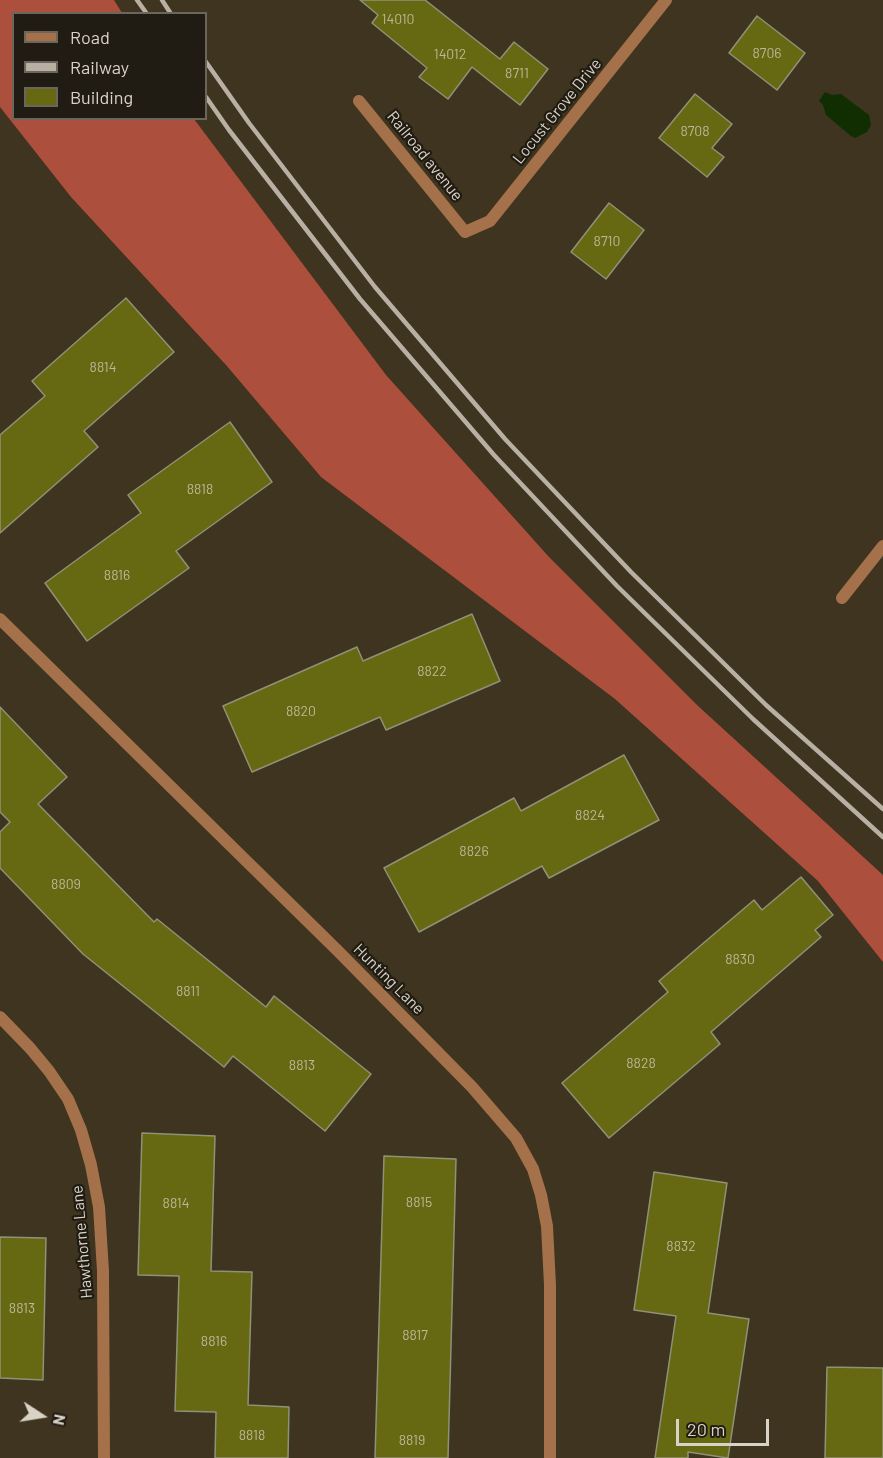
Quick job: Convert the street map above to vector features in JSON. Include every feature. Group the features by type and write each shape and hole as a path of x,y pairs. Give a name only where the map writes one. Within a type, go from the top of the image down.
{"street":[{"name":"Locust Grove Drive","path":"465,232 490,221 666,0"},
{"name":"Railroad avenue","path":"359,100 465,232"},
{"path":"842,598 883,546"},
{"name":"Hunting Lane","path":"0,619 337,950 472,1088 516,1138 533,1169 548,1226 550,1458"},
{"name":"Hawthorne Lane","path":"0,1017 30,1048 68,1099 81,1130 91,1165 99,1207 103,1271 104,1458"}],"shaded area":[{"path":"0,0 114,0 121,12 12,12 12,120 195,120 386,375 549,557 697,705 883,875 883,962 818,881 615,699 321,477 226,365 71,197 0,107"},
{"path":"825,92 832,95 841,94 869,115 871,125 867,132 855,138 826,115 819,101"}],"building":[{"path":"360,0 425,0 500,59 514,42 548,69 520,105 472,67 448,99 419,77 427,68 372,23 378,15"},
{"path":"757,16 805,53 777,90 729,53"},
{"path":"695,94 732,124 712,148 724,157 707,177 659,138"},
{"path":"609,203 644,230 606,279 571,252"},
{"path":"126,298 174,352 84,431 98,447 0,533 0,435 45,396 32,381"},
{"path":"230,422 272,482 176,551 189,568 87,641 45,583 141,513 128,495"},
{"path":"472,614 500,681 386,730 380,717 252,772 223,706 357,647 363,661"},
{"path":"0,707 67,777 38,804 154,922 157,919 266,1007 274,996 371,1074 325,1131 233,1056 224,1067 83,954 0,868 0,832 10,822 0,812"},
{"path":"624,755 659,820 549,878 542,866 419,932 384,868 514,798 521,811"},
{"path":"801,877 833,915 815,930 821,937 711,1032 720,1044 609,1138 562,1083 668,992 659,981 754,900 762,910"},
{"path":"142,1133 215,1136 211,1271 252,1272 248,1405 289,1407 288,1458 215,1458 216,1412 175,1411 179,1276 138,1275"},
{"path":"384,1156 456,1159 448,1458 375,1458"},
{"path":"654,1172 727,1183 708,1313 749,1319 728,1458 688,1452 688,1458 655,1458 676,1316 634,1310"},
{"path":"0,1237 46,1238 43,1380 0,1378"},
{"path":"827,1367 883,1368 883,1458 825,1458"}],"railway":[{"path":"137,0 146,12"},
{"path":"162,0 170,12"},
{"path":"207,63 249,123 375,287 505,439 631,572 766,705 883,809"},
{"path":"207,98 360,299 494,455 617,586 753,719 883,837"}]}
